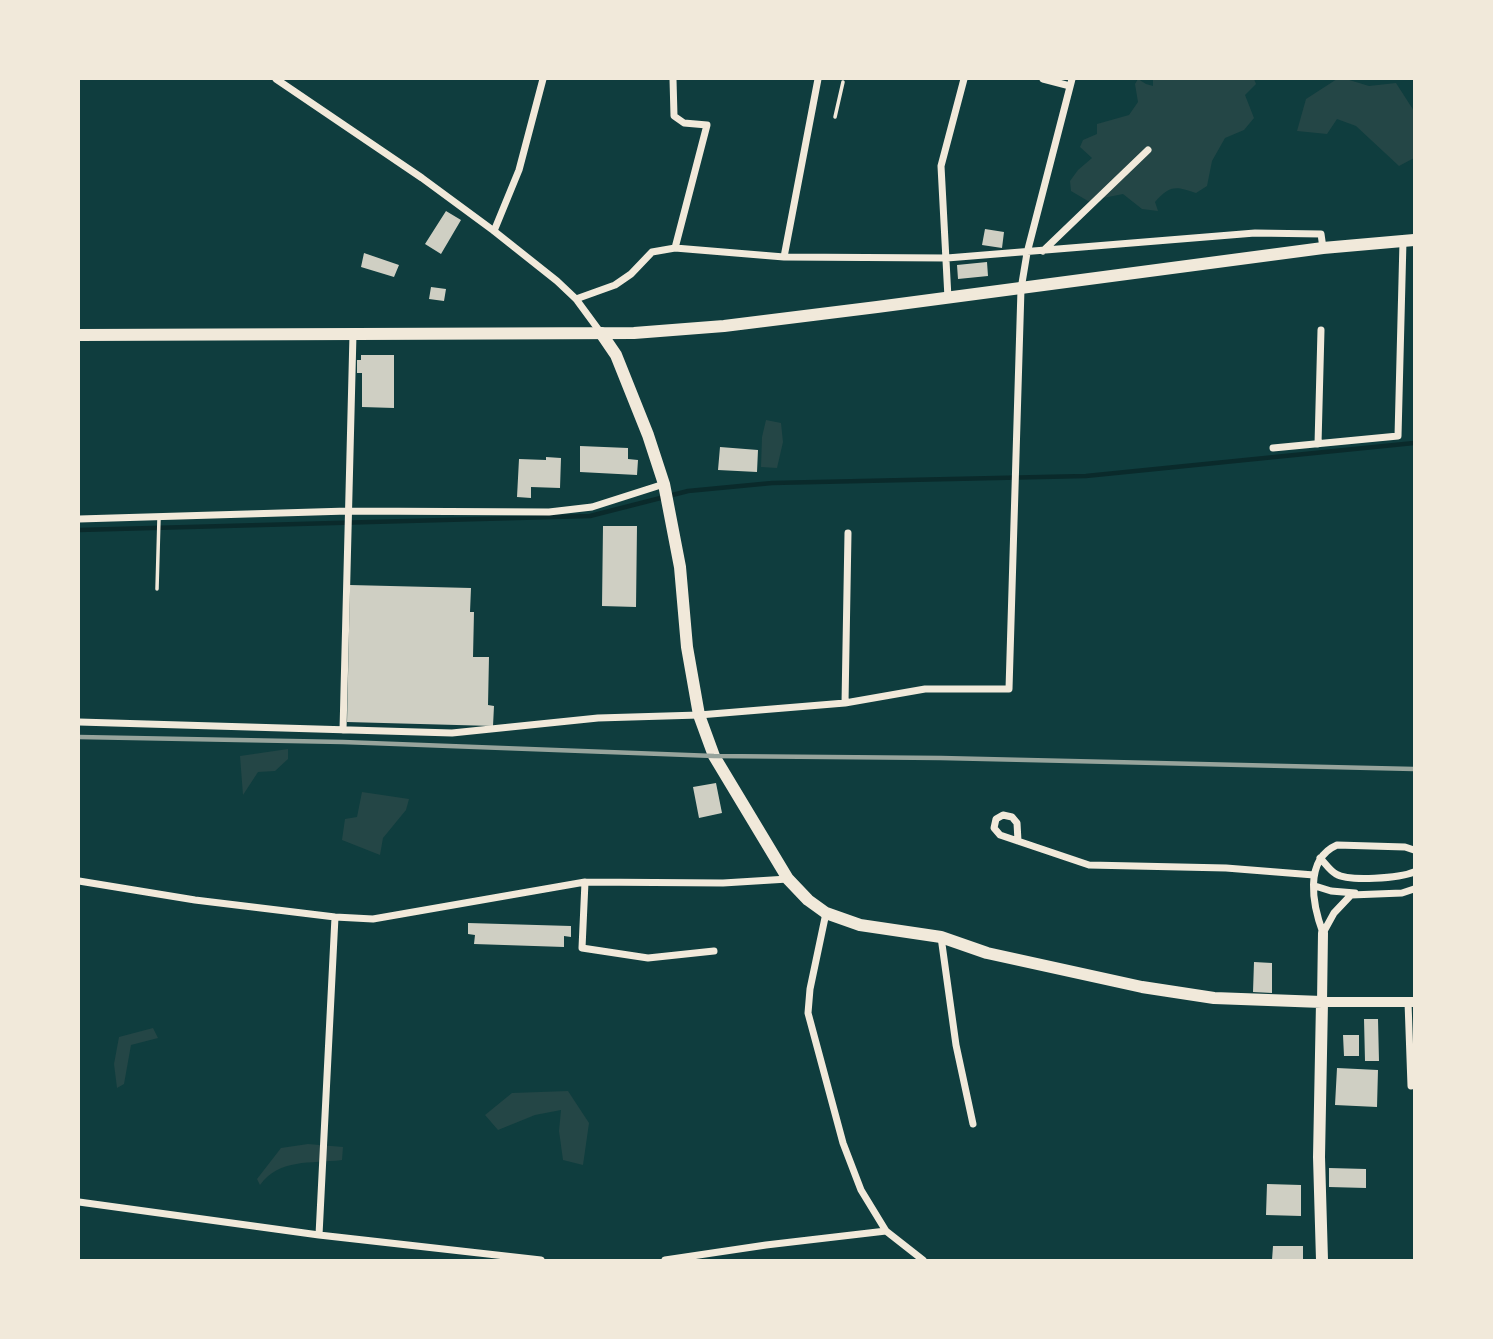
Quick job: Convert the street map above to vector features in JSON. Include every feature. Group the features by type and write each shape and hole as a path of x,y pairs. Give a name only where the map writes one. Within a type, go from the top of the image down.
{"main road":[{"path":"79,335 634,333 724,326 1323,248 1408,241"},
{"path":"601,333 616,355 664,484 680,567 687,647 699,715 714,756 788,880 808,900 826,914 860,925 941,937 987,953 1142,988 1214,998 1411,1002"},
{"path":"1322,1260 1318,1157 1323,933"}],"street":[{"path":"276,79 495,231 576,299 601,333"},
{"path":"495,231 519,170 543,79"},
{"path":"673,79 674,116 684,122 706,125 674,248"},
{"path":"784,257 818,79"},
{"path":"948,298 942,166 964,79"},
{"path":"79,722 452,733 598,718 699,715 845,703 925,689 1009,690 1021,289 1027,253 1071,82 1042,79"},
{"path":"1042,251 1148,150"},
{"path":"576,299 615,285 631,274 652,252 674,248 784,257 947,258 1255,233 1321,234 1323,248"},
{"path":"1273,448 1398,436 1408,241"},
{"path":"1318,444 1321,330"},
{"path":"343,730 353,333"},
{"path":"79,519 348,512 548,512 592,507 664,484"},
{"path":"845,703 848,533"},
{"path":"1018,841 1089,865 1226,868 1314,875"},
{"path":"1323,933 1315,911 1314,875 1320,859 1329,849 1337,845 1405,846 1414,850"},
{"path":"1320,859 1337,875 1350,878 1405,876 1414,872"},
{"path":"79,881 195,900 373,919 585,882 723,883 788,880"},
{"path":"585,882 582,948 648,958 714,951"},
{"path":"1315,886 1331,891 1360,893 1402,893 1414,889"},
{"path":"1323,933 1343,901 1360,893"},
{"path":"826,914 810,989 808,1013 843,1143 861,1190 886,1231 923,1260"},
{"path":"319,1235 335,917"},
{"path":"941,937 956,1045 973,1124"},
{"path":"1411,1002 1411,1086"},
{"path":"79,1202 319,1235 541,1260"},
{"path":"665,1260 886,1231"}],"lane":[{"path":"835,117 843,82"},
{"path":"157,589 159,517"}],"shaded area":[{"path":"1138,79 1153,86 1153,79 1254,79 1256,84 1245,95 1254,118 1244,130 1225,138 1212,161 1207,186 1196,193 1178,188 1165,192 1155,202 1158,211 1142,209 1123,194 1088,201 1071,191 1070,181 1092,158 1080,147 1083,140 1097,134 1097,124 1129,115 1138,102 1135,84"},
{"path":"1337,79 1369,86 1396,83 1414,111 1414,158 1399,166 1356,126 1337,119 1327,134 1297,131 1306,99"},
{"path":"766,420 781,423 783,442 777,468 761,467 762,437"},
{"path":"288,749 288,759 275,771 258,772 243,795 240,756"},
{"path":"362,792 409,799 406,810 383,838 380,855 342,840 345,819 357,817"},
{"path":"153,1028 158,1038 131,1045 124,1084 117,1088 114,1064 119,1037"},
{"path":"568,1091 589,1123 583,1165 563,1160 559,1131 561,1110 535,1115 498,1130 485,1115 512,1093"},
{"path":"308,1144 343,1147 342,1160 286,1166 268,1176 260,1185 257,1179 281,1148"}],"building":[{"path":"446,211 461,220 441,254 425,244"},
{"path":"985,229 1004,232 1002,248 982,245"},
{"path":"364,253 399,265 394,277 361,267"},
{"path":"987,262 988,276 958,279 957,265"},
{"path":"431,287 446,289 444,301 429,299"},
{"path":"361,355 394,355 394,408 362,407 362,373 357,373 357,360 361,360"},
{"path":"580,446 628,448 628,459 638,460 637,475 580,472"},
{"path":"720,447 758,450 757,472 718,470"},
{"path":"546,457 561,458 560,488 531,487 531,498 517,497 519,459 546,460"},
{"path":"603,526 637,526 636,607 602,606"},
{"path":"350,585 471,588 470,612 474,612 473,657 489,657 488,705 494,706 493,726 347,722"},
{"path":"716,783 722,813 699,818 693,787"},
{"path":"468,923 571,926 571,937 564,936 564,947 474,944 475,935 468,934"},
{"path":"1254,962 1272,963 1272,993 1253,992"},
{"path":"1364,1019 1378,1019 1379,1061 1365,1061"},
{"path":"1343,1035 1359,1035 1359,1056 1344,1056"},
{"path":"1337,1068 1378,1070 1377,1107 1335,1105"},
{"path":"1329,1168 1366,1169 1366,1188 1329,1187"},
{"path":"1267,1184 1301,1185 1301,1216 1266,1215"},
{"path":"1273,1246 1303,1246 1303,1260 1272,1260"}],"waterway":[{"path":"79,530 590,516 688,491 772,483 1086,476 1414,443"}],"railway":[{"path":"79,737 343,742 714,756 941,758 1414,769"}]}
